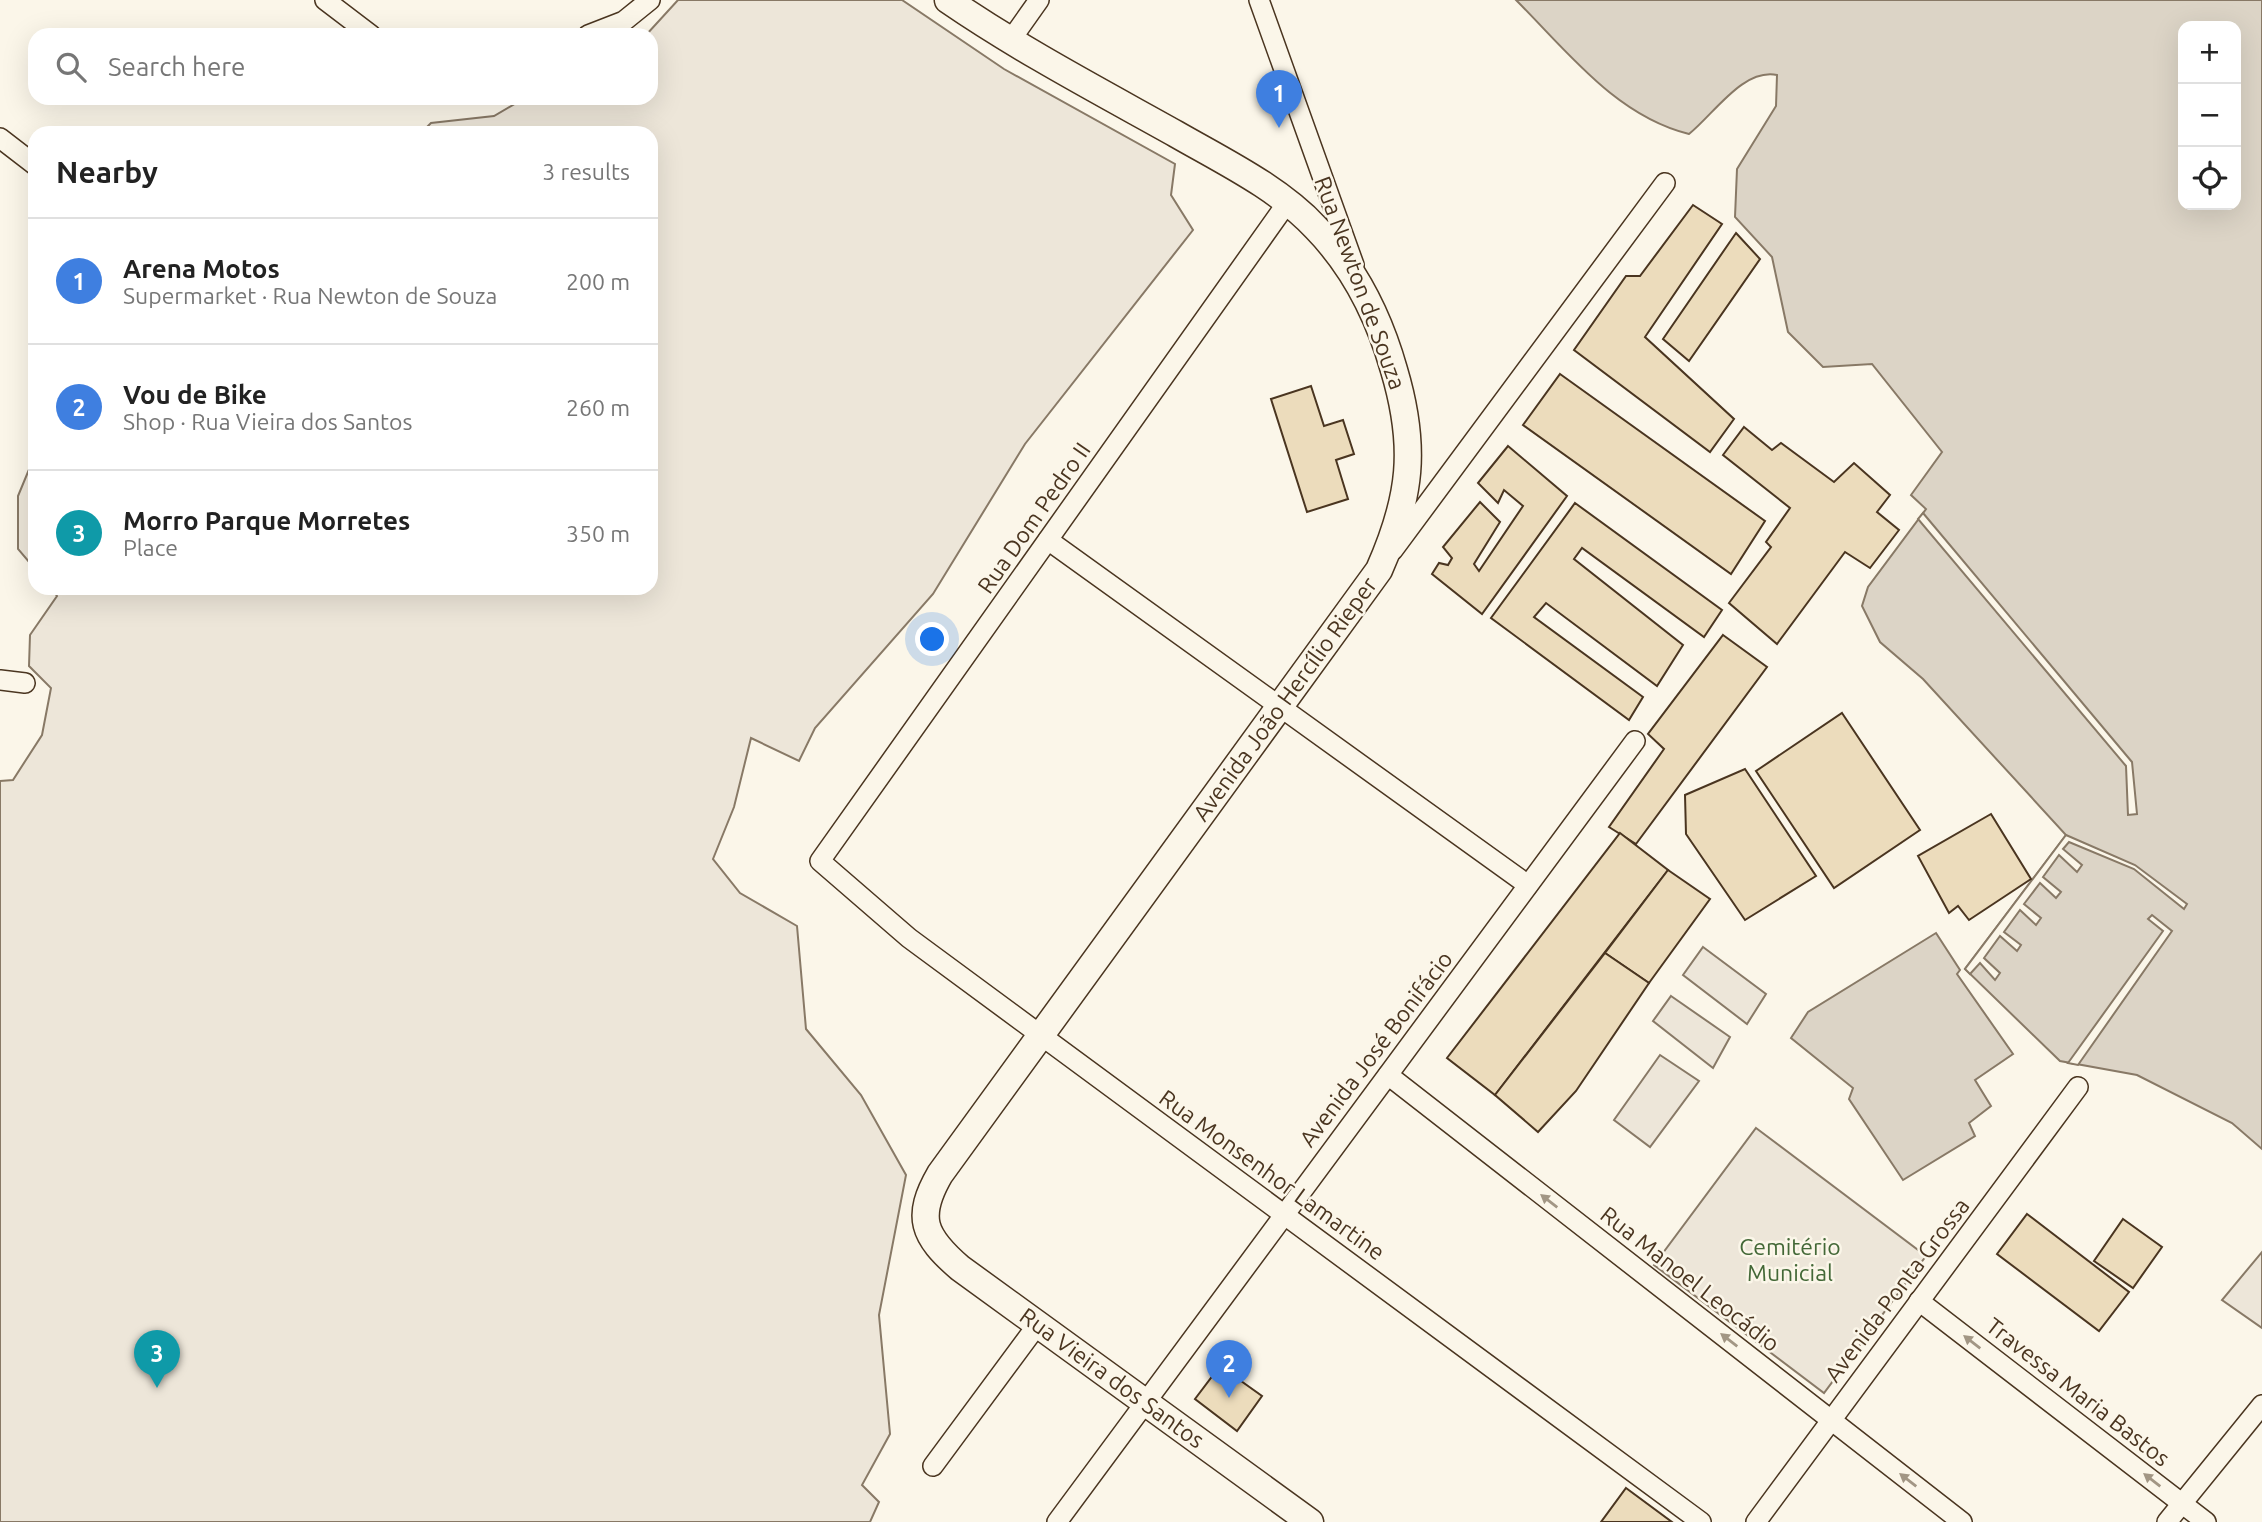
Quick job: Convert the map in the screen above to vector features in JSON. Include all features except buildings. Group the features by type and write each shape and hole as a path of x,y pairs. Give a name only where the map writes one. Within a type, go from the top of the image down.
{"main road":[{"path":"948,0 1010,41 1198,146 1287,203 1315,226 1361,286"},
{"name":"Rua Newton de Souza","path":"1361,286 1390,357 1406,422 1408,444 1404,506 1378,570"},
{"name":"Avenida João Hercílio Rieper","path":"926,1225 924,1212 929,1194 940,1174 1378,570"},
{"name":"Rua Vieira dos Santos","path":"926,1225 942,1252 1310,1522"}],"street":[{"path":"325,0 361,28"},
{"path":"606,28 624,21 650,0"},
{"path":"1010,41 1039,0"},
{"name":"Rua Newton de Souza","path":"1259,0 1361,286"},
{"path":"0,138 28,160"},
{"name":"Avenida João Hercílio Rieper","path":"1378,570 1665,183"},
{"name":"Rua Dom Pedro II","path":"820,861 1287,203"},
{"path":"1048,540 1528,885"},
{"path":"0,680 25,683"},
{"name":"Avenida José Bonifácio","path":"1057,1522 1635,741"},
{"name":"Rua Monsenhor Lamartine","path":"820,861 909,938 1701,1522"},
{"name":"Rua Manoel Leocádio","path":"1388,1075 1962,1522"},
{"name":"Avenida Ponta Grossa","path":"1756,1522 2078,1087"},
{"name":"Travessa Maria Bastos","path":"1919,1301 2206,1522"},
{"path":"933,1466 1038,1324"},
{"path":"2167,1522 2262,1405"}],"green space":[{"path":"678,0 902,0 1004,69 1175,164 1171,195 1193,230 1025,444 933,594 815,728 799,761 751,738 734,807 713,859 740,893 797,926 806,1029 861,1095 906,1175 879,1315 890,1434 862,1485 879,1502 870,1522 0,1522 0,781 13,780 42,735 51,688 29,666 30,635 56,595 658,595 658,126 428,126 431,123 494,116 513,105 658,105 658,28 652,28"},
{"path":"28,472 28,561 18,549 18,496"},
{"path":"1703,947 1766,994 1747,1024 1683,975"},
{"path":"1671,996 1730,1037 1713,1068 1653,1021"},
{"path":"1660,1055 1699,1081 1650,1147 1614,1120"},
{"name":"Cemitério Municial","path":"1756,1128 1926,1256 1824,1393 1654,1265"},
{"path":"2262,1252 2262,1328 2222,1300"}],"shaded area":[{"path":"1516,0 2262,0 2262,1149 2232,1123 2137,1075 2060,1061 1965,969 2066,835 1923,679 1880,642 1862,606 1868,587 1926,509 1911,495 1942,452 1872,364 1823,367 1788,332 1772,257 1735,217 1737,169 1776,106 1777,75 1752,78 1741,85 1689,134 1638,113 1574,60"},
{"path":"1936,933 1960,970 1957,974 2013,1054 1975,1080 1991,1106 1969,1123 1975,1136 1903,1180 1849,1099 1853,1088 1791,1038 1808,1012"}],"pier":[{"path":"1923,513 2132,762 2137,814 2128,815 2126,766 1918,519"},
{"path":"2066,835 2135,865 2187,904 2184,909 2134,869 2069,842 2063,849 2082,865 2077,872 2059,855 2043,877 2061,892 2056,898 2040,883 2024,904 2041,918 2036,925 2020,910 2004,932 2021,945 2017,951 2000,936 1984,958 2000,973 1995,980 1980,963 1970,974 1965,969"},
{"path":"2152,915 2172,931 2078,1065 2068,1063 2163,931 2148,919"}],"place":[{"name":"Arena Motos","path":"1279,128"},
{"name":"Morro Parque Morretes","path":"157,1388"},
{"name":"Vou de Bike","path":"1229,1398"}]}
